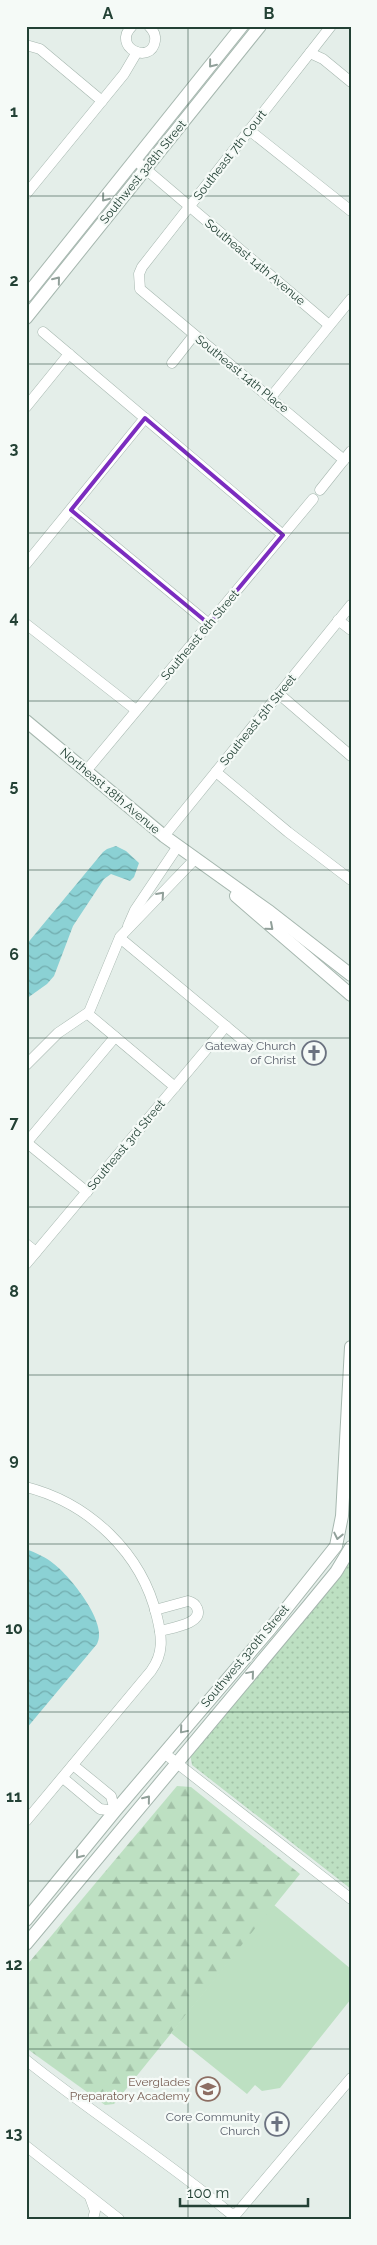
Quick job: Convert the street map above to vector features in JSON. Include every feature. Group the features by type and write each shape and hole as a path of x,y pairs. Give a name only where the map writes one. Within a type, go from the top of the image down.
{"street":[{"path":"132,26 127,34 126,42 131,50 137,52 147,52 154,45 155,35 149,26"},
{"name":"Southwest 328th Street","path":"26,296 242,26"},
{"name":"Southwest 328th Street","path":"26,318 260,26"},
{"name":"Southeast 7th Court","path":"140,289 139,274 142,267 331,26"},
{"path":"26,44 40,49 102,101"},
{"path":"28,188 102,101 131,64 137,52"},
{"path":"310,53 323,59 351,82"},
{"path":"249,130 351,211"},
{"name":"Southeast 14th Avenue","path":"135,160 330,324"},
{"name":"Southeast 14th Place","path":"140,289 344,460"},
{"path":"271,397 351,299"},
{"path":"43,332 283,534"},
{"path":"172,363 194,335"},
{"path":"28,403 69,354"},
{"path":"26,564 145,418"},
{"path":"320,490 351,451"},
{"name":"Southeast 6th Street","path":"86,771 313,499"},
{"path":"71,510 209,624"},
{"name":"Southeast 5th Street","path":"164,836 351,605"},
{"path":"338,620 351,630"},
{"path":"26,624 136,710"},
{"path":"279,694 351,756"},
{"name":"Northeast 18th Avenue","path":"26,721 164,836 270,912 351,975"},
{"path":"216,772 288,832 351,880"},
{"path":"127,929 136,910 178,846"},
{"path":"26,1065 58,1033 88,1014 120,938 195,859"},
{"name":"Northeast 18th Avenue","path":"195,859 273,929 351,995"},
{"path":"120,938 251,1048"},
{"path":"88,1014 175,1087"},
{"name":"Southeast 3rd Street","path":"26,1264 226,1026"},
{"path":"87,1192 26,1142 115,1037"},
{"path":"26,1244 36,1252"},
{"name":"Southwest 320th Street","path":"26,1920 115,1811 270,1629 336,1546 342,1516 351,1348"},
{"path":"26,1487 64,1502 94,1520 106,1530 124,1551 141,1575 156,1613 160,1631 161,1651 157,1663 26,1821"},
{"name":"Southwest 320th Street","path":"26,1944 336,1572 351,1547"},
{"path":"156,1613 188,1601 192,1602 198,1610 198,1615 192,1622 160,1631"},
{"path":"164,1753 351,1899"},
{"path":"73,1765 111,1796 115,1811"},
{"path":"63,1778 100,1808 115,1811 129,1822"},
{"path":"84,1795 94,1783"},
{"path":"26,2060 110,2124 132,2137 232,2214 237,2213 351,2078"},
{"path":"26,2146 120,2219"},
{"path":"88,2194 96,2213 93,2219"}],"highlighted area":[{"path":"145,418 283,535 209,624 71,510"}],"green space":[{"path":"351,1559 351,1889 192,1765 190,1754"},
{"path":"177,1786 191,1787 300,1874 114,2104 105,2105 26,2048 26,1966"},
{"path":"274,1905 351,1969 351,1999 280,2088 262,2091 255,2085 247,2094 171,2033"}],"water":[{"path":"116,846 126,851 139,863 134,877 130,881 111,874 104,879 73,926 54,976 47,984 26,999 26,945 103,852"},
{"path":"26,1549 48,1559 78,1589 93,1613 98,1625 99,1635 97,1644 26,1729"}],"place":[{"name":"Gateway Church of Christ","path":"314,1053"},
{"name":"Everglades Preparatory Academy","path":"208,2089"},
{"name":"Core Community Church","path":"277,2124"}]}
